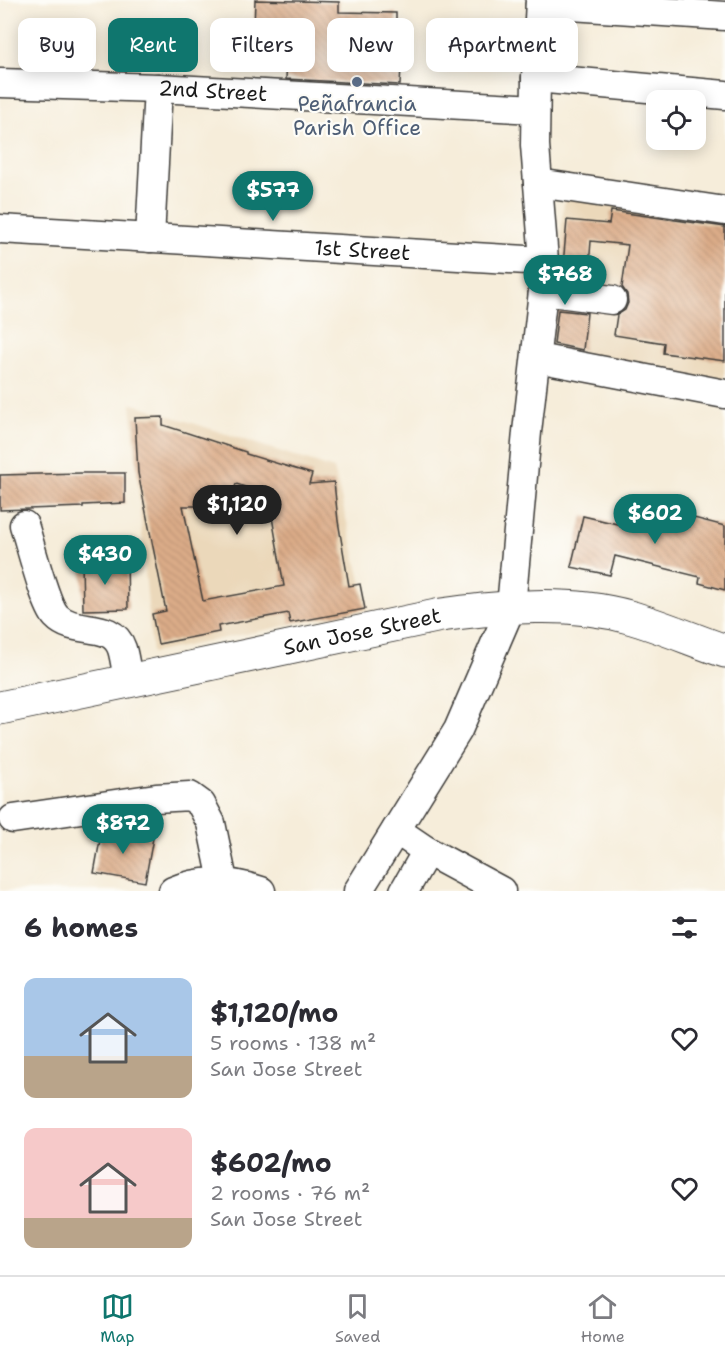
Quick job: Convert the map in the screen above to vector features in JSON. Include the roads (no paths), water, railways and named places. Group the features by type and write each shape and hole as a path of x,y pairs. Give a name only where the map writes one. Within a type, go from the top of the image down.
{"main road":[{"name":"San Jose Street","path":"0,708 441,615 511,607 591,609 629,617 725,651"}],"street":[{"path":"358,891 458,730 511,607 543,291 544,261 535,109 540,2 725,16"},
{"path":"536,78 725,95"},
{"name":"2nd Street","path":"0,82 158,88 535,109"},
{"path":"150,238 158,88"},
{"path":"538,183 725,211"},
{"name":"1st Street","path":"0,229 544,261"},
{"path":"543,291 612,300"},
{"path":"537,357 725,394"},
{"path":"24,525 55,615 77,627 103,630 117,638 122,648 128,680"},
{"path":"13,819 156,798 190,796 201,804 211,823 223,881"},
{"path":"396,830 428,851 501,891"},
{"path":"404,891 428,851"},
{"path":"173,891 188,885 223,881 261,891"}],"place":[{"name":"Peñafrancia Parish Office","path":"357,82"}]}
